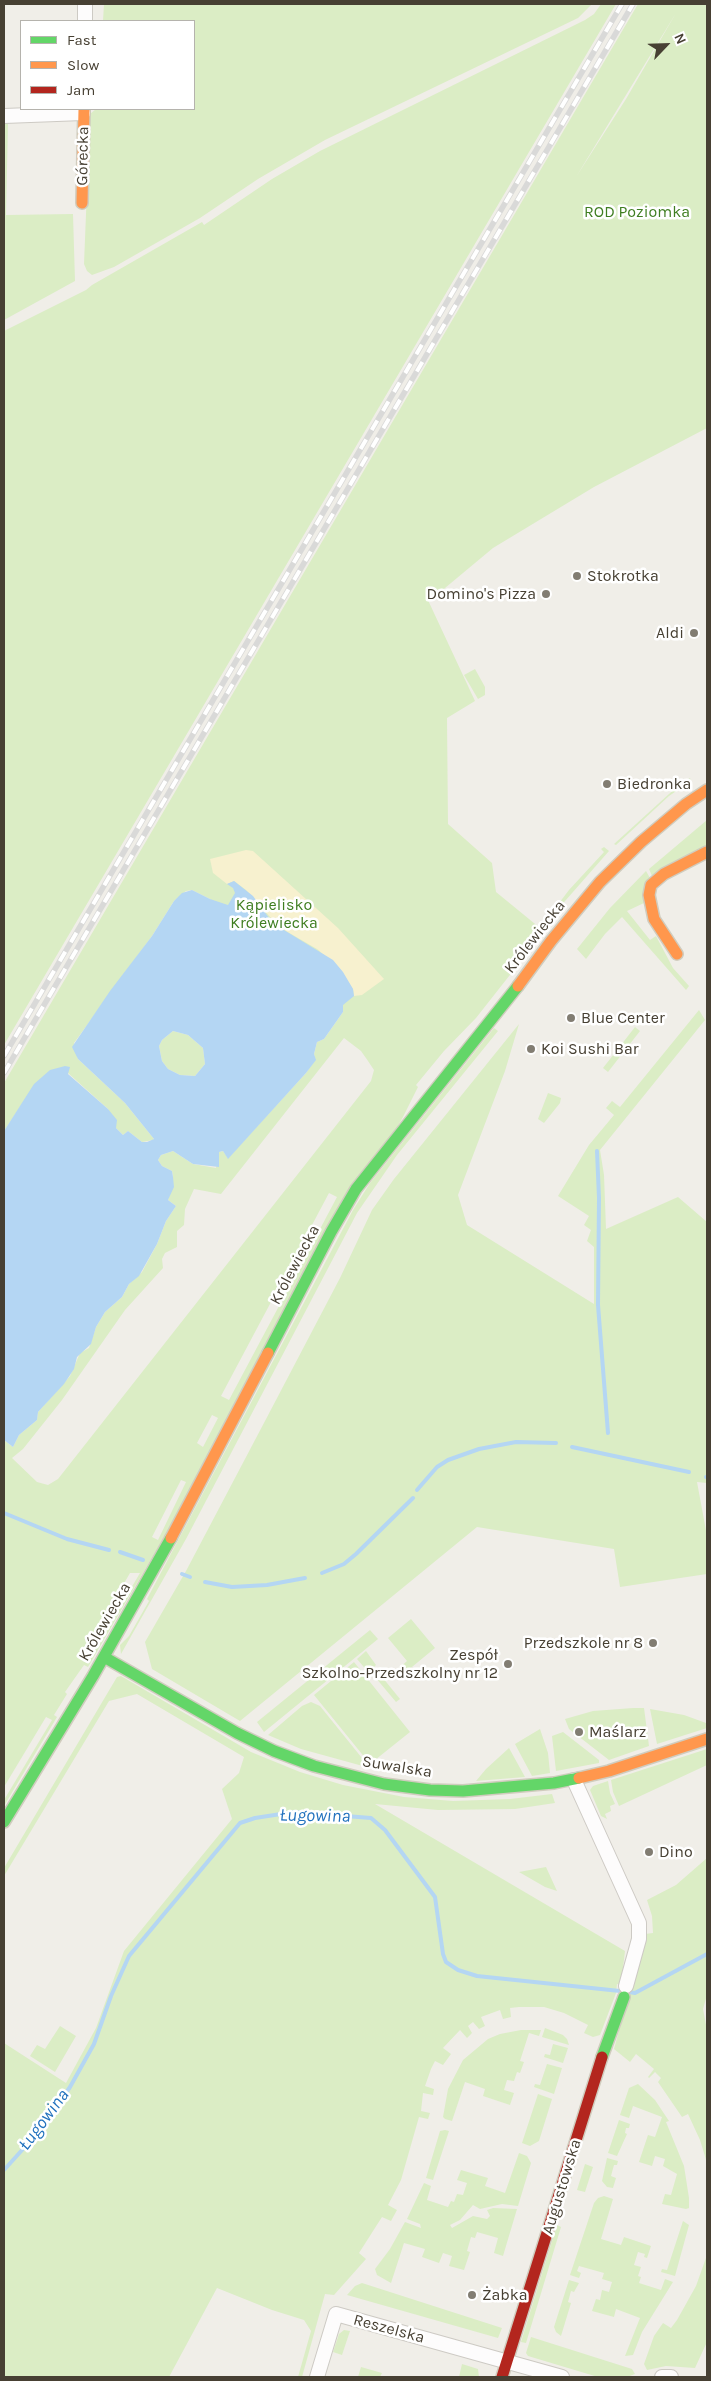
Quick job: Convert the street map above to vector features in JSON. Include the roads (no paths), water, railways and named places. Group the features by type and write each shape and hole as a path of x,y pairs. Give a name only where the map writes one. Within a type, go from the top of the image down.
{"street":[{"path":"85,4 85,20"},
{"path":"4,116 84,111"},
{"name":"Górecka","path":"82,203 84,111"},
{"name":"Królewiecka","path":"4,1822 104,1657 182,1518 331,1232 356,1189 510,997 551,941 600,882 656,830 707,790"},
{"path":"677,954 659,929 651,908 649,895 651,885 656,879 707,852"},
{"name":"Suwalska","path":"104,1657 237,1733 274,1751 344,1775 384,1784 463,1791 526,1787 574,1780 707,1739"},
{"name":"Augustowska","path":"502,2377 604,2051 625,1992 639,1939 640,1923 574,1780"},
{"name":"Reszelska","path":"317,2377 336,2314 507,2362"},
{"path":"507,2362 562,2377"},
{"path":"662,2377 671,2377"}],"water":[{"path":"234,881 253,896 269,918 279,927 333,960 353,989 354,996 343,1005 343,1012 324,1039 317,1042 314,1054 316,1060 306,1073 228,1159 223,1151 219,1152 219,1167 193,1164 173,1151 161,1155 158,1160 162,1166 172,1171 174,1187 168,1200 176,1206 166,1221 157,1244 139,1276 129,1284 122,1297 105,1312 96,1327 91,1344 77,1357 74,1369 64,1384 38,1412 37,1420 19,1435 13,1447 4,1440 4,1131 34,1084 50,1070 65,1066 70,1067 68,1074 108,1109 117,1120 116,1128 123,1135 128,1131 142,1142 154,1139 125,1103 78,1059 72,1047 110,991 152,936 174,901 182,893 192,890 228,905 235,893 233,888 227,884","holes":["173,1031 188,1035 203,1048 205,1064 195,1076 180,1075 168,1069 162,1061 159,1046 162,1040"]}],"waterway":[{"path":"597,1151 599,1198 598,1305 608,1433"},
{"path":"417,1490 437,1467 448,1460 479,1449 516,1442 556,1443"},
{"path":"572,1447 689,1472"},
{"path":"322,1573 344,1564 413,1498"},
{"path":"4,1513 67,1539 109,1550"},
{"path":"120,1552 143,1560"},
{"path":"182,1574 190,1577"},
{"path":"205,1582 232,1587 267,1585 305,1578"},
{"name":"Ługowina","path":"4,2170 42,2128 70,2087 94,2044 111,1996 129,1956 240,1823 255,1818 294,1812 371,1818 385,1830 435,1897 443,1954 446,1962 458,1970 477,1976 620,1991"},
{"name":"Ługowina","path":"629,1992 635,1993 707,1954"}],"railway":[{"path":"4,1056 622,4"},
{"path":"4,1073 633,4"}],"place":[{"name":"Stokrotka","path":"577,576"},
{"name":"Domino's Pizza","path":"546,594"},
{"name":"Aldi","path":"694,633"},
{"name":"Biedronka","path":"607,784"},
{"name":"Blue Center","path":"571,1018"},
{"name":"Koi Sushi Bar","path":"531,1049"},
{"name":"Przedszkole nr 8","path":"653,1643"},
{"name":"Zespół Szkolno-Przedszkolny nr 12","path":"508,1664"},
{"name":"Maślarz","path":"579,1732"},
{"name":"Dino","path":"649,1852"},
{"name":"Żabka","path":"472,2295"}],"park label":[{"name":"ROD Poziomka","path":"637,212"},
{"name":"Kąpielisko Królewiecka","path":"274,914"}]}
